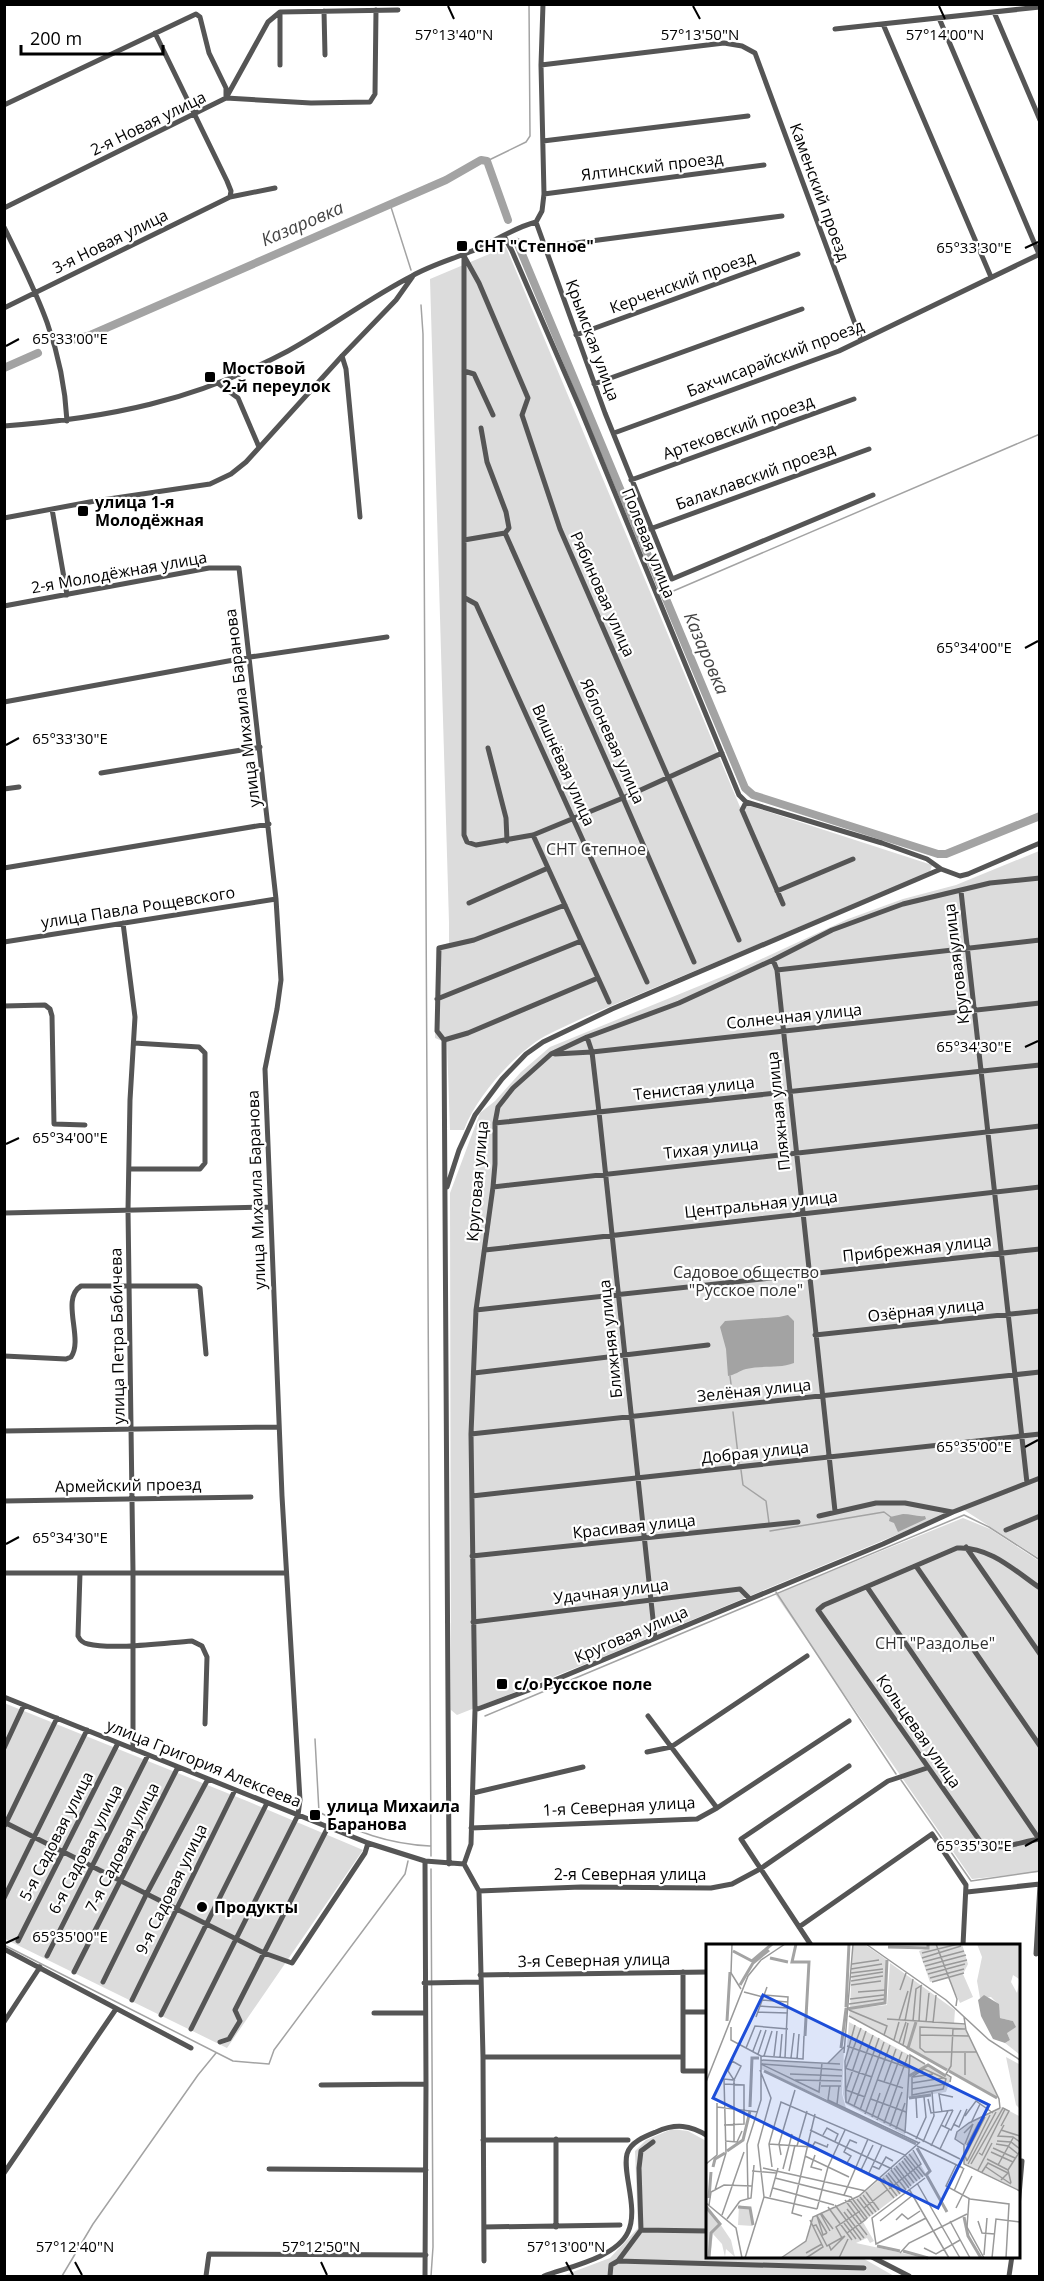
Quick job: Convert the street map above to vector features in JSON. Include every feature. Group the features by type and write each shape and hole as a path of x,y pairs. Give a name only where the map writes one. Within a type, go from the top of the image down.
{"street":[{"path":"4,426 68,421 171,400 219,384 288,351 414,274 504,236 520,226 536,222 542,211 544,194 543,4"},
{"path":"835,29 994,12 1027,6 1040,7"},
{"path":"226,98 273,17 280,12 398,9"},
{"name":"2-я Новая улица","path":"4,208 226,98 311,103 367,103 375,94 376,10"},
{"path":"324,11 325,55"},
{"path":"280,12 280,65"},
{"path":"994,12 1040,120"},
{"path":"4,105 198,14 209,53 226,88 226,98"},
{"path":"939,18 1039,254"},
{"path":"884,24 991,277"},
{"path":"155,33 230,188 229,198"},
{"name":"Каменский проезд","path":"542,65 724,43 742,46 755,53 861,340"},
{"path":"543,141 748,116"},
{"name":"Ялтинский проезд","path":"544,194 764,165"},
{"name":"3-я Новая улица","path":"4,308 229,198 275,188"},
{"path":"545,247 782,216"},
{"name":"Крымская улица","path":"536,222 594,384 650,529 672,579 873,495"},
{"path":"4,227 37,292 60,361 66,389 68,421"},
{"name":"Полевая улица","path":"504,236 579,408 739,795 746,802 742,810 783,904"},
{"path":"464,254 464,835 467,842 476,845 533,835 624,798 722,753"},
{"name":"Рябиновая улица","path":"464,254 479,283 528,398 522,415 560,529 738,940"},
{"name":"Керченский проезд","path":"576,335 798,254"},
{"name":"Бахчисарайский проезд","path":"614,433 839,351 1039,254"},
{"path":"4,518 210,484 231,474 246,462 396,300 414,274"},
{"path":"594,384 802,309"},
{"path":"342,356 346,369 360,517"},
{"path":"464,371 474,374 493,415"},
{"path":"219,384 238,398 259,447"},
{"name":"Артековский проезд","path":"631,480 854,399"},
{"name":"Яблоневая улица","path":"481,428 487,462 506,512 509,528 505,533 624,798 693,962"},
{"name":"Балаклавский проезд","path":"650,529 869,449"},
{"path":"52,509 67,595"},
{"path":"464,540 505,533"},
{"name":"2-я Молодёжная улица","path":"4,606 209,568 239,568"},
{"name":"улица Михаила Баранова","path":"239,568 276,899 280,980 277,1009 265,1069 279,1428 300,1800 298,1815"},
{"name":"Вишнёвая улица","path":"465,598 476,604 647,982"},
{"path":"4,702 250,657 387,637"},
{"path":"101,772 260,747"},
{"path":"488,748 506,818 507,841"},
{"path":"4,789 19,787"},
{"path":"746,802 882,843 927,859 941,869 960,876 1040,843"},
{"path":"4,868 268,824"},
{"path":"533,835 609,1002"},
{"path":"777,891 853,859"},
{"path":"469,903 548,868"},
{"path":"446,1188 459,1150 476,1116 502,1079 526,1054 543,1042 612,1009 941,869"},
{"path":"961,891 990,883 1040,878"},
{"name":"Круговая улица","path":"1027,1483 961,891 903,904 832,930 680,1003 587,1037 551,1054 513,1088 498,1107 495,1123 493,1186 476,1310 471,1434 475,1710 545,1684 883,1544 953,1512 1040,1478"},
{"name":"улица Павла Рощевского","path":"4,942 276,899"},
{"path":"449,1864 446,1188 444,1040 438,1030 437,999 439,948 474,940 565,904"},
{"name":"улица Петра Бабичева","path":"123,923 135,1017 130,1100 128,1210 134,1572 134,1749"},
{"path":"777,970 1040,940"},
{"path":"437,999 581,941"},
{"name":"Пляжная улица","path":"773,960 777,970 791,1092 808,1273 835,1511"},
{"path":"444,1040 468,1033 598,978"},
{"name":"Солнечная улица","path":"551,1054 592,1052 1040,1003"},
{"path":"4,1006 45,1005 50,1009 54,1124 85,1125"},
{"name":"Ближняя улица","path":"587,1037 592,1052 599,1112 655,1638"},
{"path":"129,1169 200,1169 205,1163 205,1053 200,1047 134,1043"},
{"name":"Тенистая улица","path":"495,1123 1040,1065"},
{"name":"Тихая улица","path":"493,1186 1040,1126"},
{"name":"Центральная улица","path":"485,1250 802,1212 1040,1187"},
{"path":"4,1213 269,1207"},
{"name":"Прибрежная улица","path":"476,1310 1040,1249"},
{"path":"4,1356 68,1359 73,1355 75,1348 72,1298 75,1290 81,1286 197,1286 200,1288 206,1354"},
{"name":"Озёрная улица","path":"815,1335 1040,1311"},
{"path":"474,1373 708,1345"},
{"name":"Зелёная улица","path":"471,1434 1040,1372"},
{"path":"4,1431 279,1428"},
{"name":"Добрая улица","path":"472,1496 1040,1434"},
{"name":"Армейский проезд","path":"4,1501 251,1497"},
{"path":"819,1516 876,1503 905,1503 953,1512"},
{"path":"1006,1530 1040,1516"},
{"name":"Красивая улица","path":"472,1556 798,1522"},
{"path":"966,1547 995,1557 1040,1588"},
{"path":"966,1547 1040,1653"},
{"name":"Кольцевая улица","path":"966,1547 957,1548 824,1605 818,1610 982,1844 988,1847 1003,1846 1039,1839"},
{"path":"916,1566 1040,1746"},
{"path":"4,1573 286,1574"},
{"path":"80,1573 79,1639 85,1643 92,1645 192,1641 204,1648 207,1657 205,1724"},
{"path":"867,1587 1039,1839"},
{"name":"Удачная улица","path":"473,1622 740,1589 749,1598"},
{"path":"647,1752 671,1747 807,1656"},
{"name":"улица Григория Алексеева","path":"4,1697 368,1843 425,1861 464,1864"},
{"path":"4,1748 24,1705"},
{"path":"475,1710 470,1854 464,1864 479,1891 484,2261"},
{"path":"648,1716 717,1808"},
{"path":"57,1718 5,1824 264,1953 292,1963 365,1853 368,1843"},
{"name":"1-я Северная улица","path":"471,1828 697,1819 849,1721"},
{"path":"4,1898 87,1730"},
{"name":"5-я Садовая улица","path":"18,1941 118,1743"},
{"name":"6-я Садовая улица","path":"47,1956 148,1755"},
{"path":"810,1944 741,1839 849,1766"},
{"name":"7-я Садовая улица","path":"75,1972 178,1767"},
{"path":"473,1793 583,1767"},
{"name":"2-я Северная улица","path":"479,1891 581,1887 711,1888 732,1884 760,1869 888,1781 927,1767"},
{"path":"103,1982 147,1893 208,1779"},
{"name":"9-я Садовая улица","path":"132,2000 235,1790"},
{"path":"161,2015 267,1803"},
{"path":"191,2029 298,1815"},
{"path":"220,2042 229,2039 240,2021 235,2010 328,1827"},
{"path":"799,1927 932,1834 966,1885 963,1944"},
{"path":"425,1861 425,2277"},
{"path":"967,1892 1040,1885 1036,1954"},
{"path":"4,1949 191,2048"},
{"path":"4,2022 40,1967"},
{"path":"683,1972 683,2071 706,2071"},
{"name":"3-я Северная улица","path":"424,1983 480,1979 706,1972"},
{"path":"4,2174 116,2008"},
{"path":"684,2012 706,2012"},
{"path":"374,2013 425,2013"},
{"path":"483,2057 683,2057"},
{"path":"321,2085 426,2084"},
{"path":"544,2277 610,2251 629,2232 632,2212 627,2154 634,2144 651,2133 673,2126 694,2128 706,2135"},
{"path":"556,2139 556,2227"},
{"path":"483,2140 628,2140"},
{"path":"610,2277 612,2265 640,2230 641,2151 653,2142"},
{"path":"269,2169 426,2170"},
{"path":"484,2227 620,2225"},
{"path":"640,2230 706,2231"},
{"path":"206,2277 209,2254 426,2255"},
{"path":"872,2257 909,2277"},
{"path":"1009,2277 1012,2257"},
{"path":"618,2260 864,2268"}],"green space":[{"name":"СНТ Степное","path":"506,247 740,807 747,805 932,865 930,872 587,1016 545,1036 521,1054 497,1077 477,1104 464,1130 450,1130 447,1043 435,1038 436,947 449,943 449,922 430,279"},
{"name":"Садовое общество \"Русское поле\"","path":"1039,851 1039,1558 961,1508 457,1715 451,1710 450,1193 480,1113 550,1047 731,973 848,919 903,899 956,885"},
{"name":"СНТ \"Раздолье\"","path":"963,1518 990,1529 1039,1561 1039,1872 972,1879 775,1594"},
{"path":"4,1703 363,1850 227,2048 5,1939"},
{"path":"672,2129 688,2131 706,2141 706,2257 861,2257 894,2276 562,2276 610,2258 638,2228 635,2151 646,2140"}],"shaded area":[{"path":"788,1315 794,1321 794,1363 752,1368 728,1376 726,1349 720,1327 725,1321"},
{"path":"903,1514 925,1516 926,1519 898,1532 894,1523 889,1521 890,1517"}],"waterway":[{"path":"487,161 526,142 530,136 529,4"},
{"name":"Казаровка","path":"71,340 88,336 446,180 481,160 487,161 508,220"},
{"path":"390,204 411,270"},
{"name":"Казаровка","path":"517,242 745,788 753,795 938,854 946,854 1040,816"},
{"path":"421,305 423,334 431,1856"},
{"name":"Казаровка","path":"4,368 38,353"},
{"path":"664,595 1040,434"},
{"path":"730,1376 731,1384"},
{"path":"733,1412 739,1463"},
{"path":"741,1470 743,1485 766,1501 769,1523"},
{"path":"770,1531 884,1512 892,1518"},
{"path":"485,1716 964,1515 989,1527 1040,1560"},
{"path":"776,1592 896,1774"},
{"path":"315,1739 319,1812 386,1840 430,1846"},
{"path":"901,1780 971,1881 1040,1871"},
{"path":"4,1945 233,2061 269,2064 274,2050 405,1874 408,1861"},
{"path":"431,1869 433,2247 431,2276"},
{"path":"62,2276 93,2224 216,2053"}],"place":[{"name":"СНТ \"Степное\"","path":"462,246"},
{"name":"Мостовой 2-й переулок","path":"210,377"},
{"name":"улица 1-я Молодёжная","path":"83,511"},
{"name":"с/о Русское поле","path":"502,1684"},
{"name":"улица Михаила Баранова","path":"315,1815"},
{"name":"Продукты","path":"202,1907"}]}
